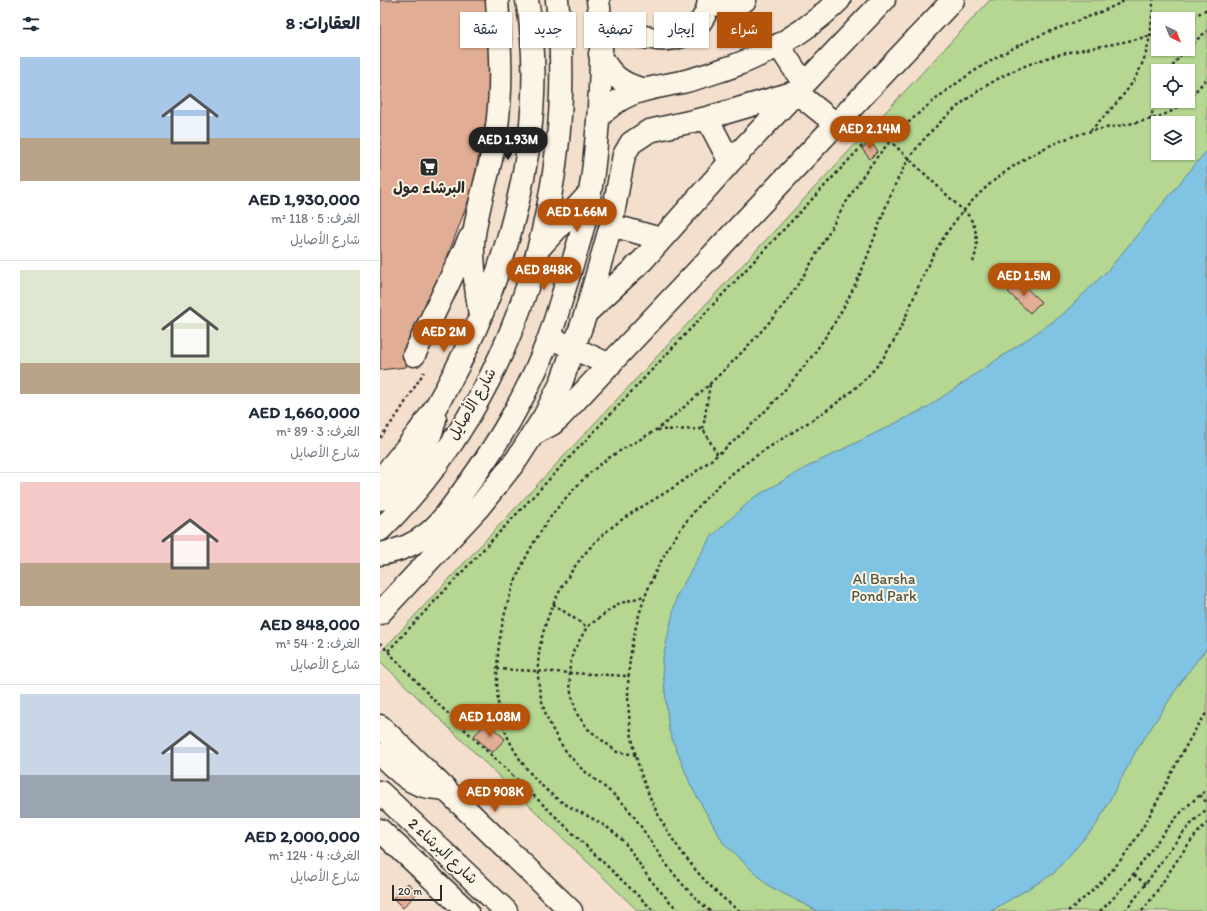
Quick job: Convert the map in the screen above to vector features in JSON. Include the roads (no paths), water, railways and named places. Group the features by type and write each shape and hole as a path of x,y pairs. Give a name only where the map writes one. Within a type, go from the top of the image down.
{"street":[{"path":"480,319 473,259 475,228 489,172 499,101 501,53 497,0"},
{"name":"شارع الأصايل","path":"380,480 437,404 480,319 512,226 523,178 532,95 532,53 527,0"},
{"name":"شارع الأصايل","path":"380,530 424,480 455,437 483,391 509,335 525,292 538,249 552,184 559,125 561,67 557,0"},
{"path":"598,0 598,12"},
{"path":"646,37 672,40 691,31 699,24 709,2 737,4 745,0"},
{"path":"598,118 618,100 642,89 709,74 744,62 779,46 820,18 839,0"},
{"path":"586,313 625,278 662,239 730,162 884,0"},
{"path":"534,433 552,424 560,417 953,0"},
{"path":"779,46 800,88 836,124"},
{"path":"380,554 403,549 420,540 436,527 477,472 513,414 549,338 573,262 590,193 598,118 600,48"},
{"path":"600,54 605,64 621,81 642,89"},
{"path":"380,613 499,484 534,433 555,395 586,313 611,225 624,155 631,143 649,131 707,118 800,88"},
{"path":"707,118 730,162"},
{"path":"538,249 590,193"},
{"path":"611,225 662,239"},
{"path":"414,355 475,228"},
{"path":"549,338 610,365"},
{"path":"380,499 415,464 423,453 433,428 437,404"},
{"path":"380,712 385,740 445,788 571,911"},
{"name":"شارع البرشاء 2","path":"380,792 506,911"},
{"path":"381,828 467,911"}],"water":[{"path":"1207,150 1207,648 1185,676 1136,751 1097,824 1053,874 991,911 817,911 769,886 724,844 691,786 669,731 662,662 677,595 710,538 753,498 805,468 926,408 1061,316 1109,269"}],"place":[{"name":"البرشاء مول","path":"429,167"}],"park label":[{"name":"Al Barsha Pond Park","path":"884,588"}]}
